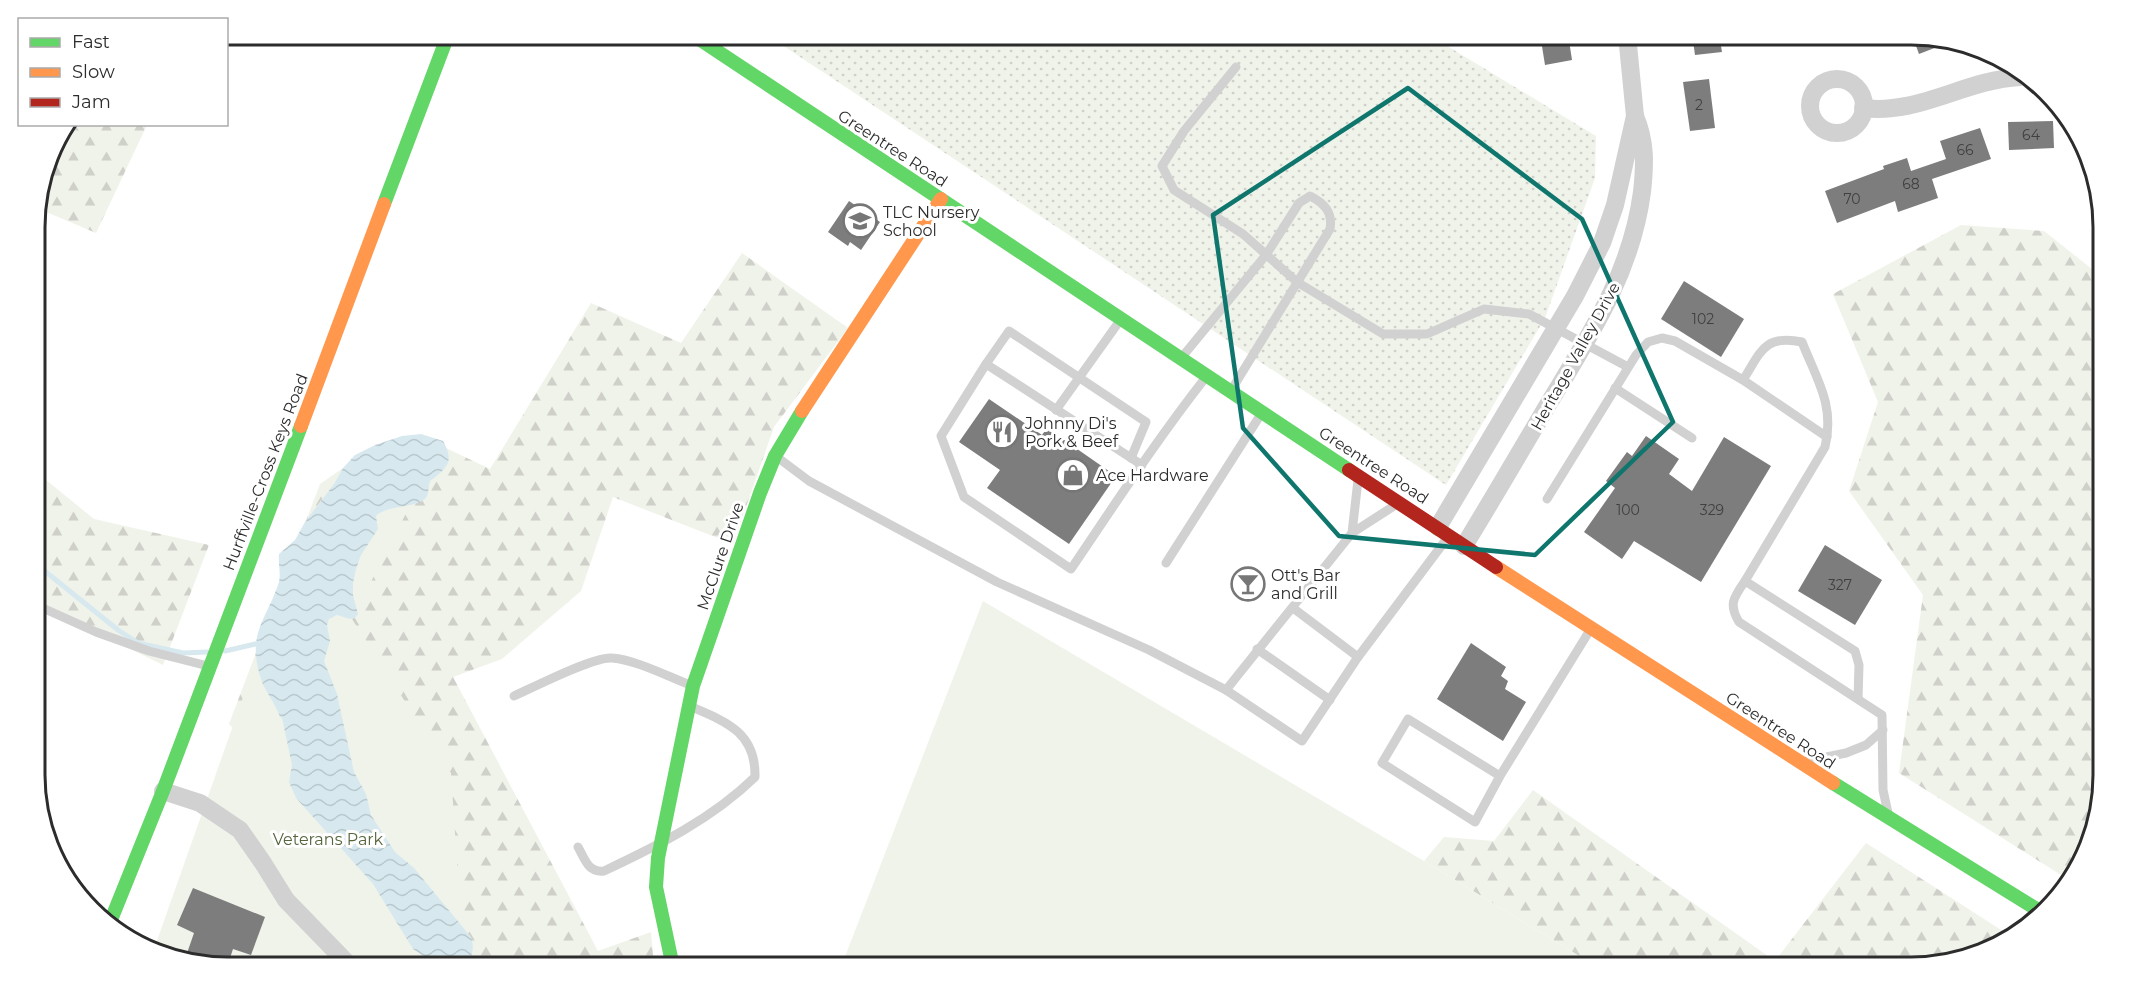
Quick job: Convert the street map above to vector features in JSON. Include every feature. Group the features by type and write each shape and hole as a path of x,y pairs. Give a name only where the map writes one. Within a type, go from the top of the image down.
{"street":[{"name":"Hurffville-Cross Keys Road","path":"113,916 163,791 444,45"},
{"name":"Greentree Road","path":"710,45 1450,536 1800,763 2035,908"},
{"name":"Heritage Valley Drive","path":"1450,536 1586,343 1621,274 1638,217 1644,174 1643,135 1635,116 1628,45"},
{"path":"1863,108 1881,111 1900,108 1983,82 2014,78"},
{"name":"Heritage Valley Drive","path":"1450,536 1557,327 1595,260 1609,225 1635,116"},
{"name":"McClure Drive","path":"671,957 656,887 660,844 693,686 760,494 775,456 804,407 941,199"},
{"path":"163,791 200,803 240,830 286,900 340,957"}],"lane":[{"path":"1236,67 1184,131 1162,166 1174,190 1243,234 1297,282 1383,333 1427,334 1484,309 1529,314 1628,367"},
{"path":"1181,358 1266,255 1299,203 1310,196 1322,202 1329,211 1330,229 1231,391"},
{"path":"1056,410 1121,318"},
{"path":"1131,458 1146,422 1009,331 941,436 964,496 1071,569 1207,375"},
{"path":"1547,499 1628,367 1648,342 1662,339 1675,341 1743,380 1827,437"},
{"path":"1743,380 1764,347 1775,340 1789,339 1802,342 1828,406 1827,437 1825,447 1745,581 1736,592 1733,601 1734,613 1739,622 1882,715 1881,765 1889,818"},
{"path":"986,364 1142,465"},
{"path":"1615,388 1692,438"},
{"path":"1166,562 1263,412"},
{"path":"775,456 809,481 997,582 1149,650 1226,690 1302,741 1358,657 1450,536"},
{"path":"1352,533 1358,475"},
{"path":"1226,690 1352,533 1400,502"},
{"path":"1745,581 1855,651 1859,665 1858,699"},
{"path":"1293,608 1358,657"},
{"path":"45,609 96,632 149,651 209,665"},
{"path":"1500,776 1408,719 1382,763 1475,822 1500,776 1592,628"},
{"path":"1257,649 1330,700"},
{"path":"514,696 593,661 609,657 624,660 693,686"},
{"path":"578,847 588,867 596,872 604,871 660,844 708,816 735,797 755,777 755,759 745,740 728,722 688,706"},
{"path":"1800,763 1846,753 1866,745 1883,730"}],"highlighted area":[{"path":"1408,88 1582,219 1673,422 1535,555 1339,536 1243,428 1213,215"}],"green space":[{"path":"782,45 1446,45 1596,136 1595,178 1545,318 1446,485"},
{"path":"76,126 147,126 96,233 46,212 51,180 69,136"},
{"path":"1961,225 2044,231 2093,270 2093,787 2087,822 2074,855 2062,876 1899,773 1923,595 1849,491 1878,402 1833,294"},
{"path":"742,253 848,328 774,427 733,544 613,497 581,591 502,659 453,677 598,951 651,932 653,957 373,957 293,793 229,724 320,484 343,468 425,438 490,469 591,303 681,343"},
{"name":"Veterans Park","path":"443,441 352,619 451,773 463,957 215,957 158,943 305,522 355,455"},
{"path":"45,479 94,519 209,545 163,665 45,607"},
{"path":"983,601 1424,861 1581,957 845,957"},
{"path":"1533,790 1769,957 1581,957 1424,861 1444,837 1494,841"},
{"path":"1866,843 2003,931 1969,947 1923,957 1778,957"}],"water":[{"path":"421,434 443,441 449,459 445,468 430,481 424,500 381,512 376,516 378,529 361,555 353,583 353,595 358,614 355,618 350,619 337,615 329,619 327,625 330,641 324,661 337,694 354,772 366,794 371,815 395,852 414,868 471,937 473,945 470,957 425,957 413,949 373,884 296,798 289,782 292,765 282,718 264,687 257,661 257,637 279,582 279,554 295,540 343,468 355,455 402,436"}],"building":[{"path":"1542,45 1570,45 1572,60 1545,65"},
{"path":"1694,45 1721,45 1722,52 1695,55"},
{"path":"1916,45 1936,47 1919,54"},
{"path":"1709,79 1715,128 1690,131 1683,82"},
{"path":"2053,121 2054,148 2009,150 2008,122"},
{"path":"1980,128 1991,159 1932,179 1938,198 1898,212 1895,201 1837,223 1825,191 1907,158 1911,171 1946,159 1940,141"},
{"path":"849,201 880,222 861,250 850,242 848,246 828,232"},
{"path":"1684,281 1744,319 1721,357 1661,319"},
{"path":"989,399 1042,435 1047,428 1116,476 1069,544 987,488 1000,470 959,442"},
{"path":"1646,436 1679,459 1669,474 1692,491 1724,437 1771,466 1701,582 1634,541 1622,559 1584,532 1615,488 1606,481 1627,452 1632,456"},
{"path":"1825,545 1882,580 1855,625 1798,591"},
{"path":"1471,643 1506,667 1501,676 1508,681 1505,689 1526,702 1503,741 1437,699"},
{"path":"193,888 265,917 251,955 233,949 230,957 215,957 187,952 194,933 177,925"}],"waterway":[{"path":"45,571 118,630 138,643 183,653 207,652"},
{"path":"225,651 260,643"}],"traffic: fast":[{"path":"384,204 444,45"},
{"path":"708,45 1349,470"},
{"path":"671,957 656,887 658,858 693,686 760,493 775,456 802,411"},
{"path":"113,916 163,791 301,426"},
{"path":"1833,783 2035,908"}],"traffic: slow":[{"path":"802,411 941,199"},
{"path":"301,426 384,204"},
{"path":"1496,567 1833,783"}],"traffic: jam":[{"path":"1349,470 1496,567"}],"place":[{"name":"TLC Nursery School","path":"860,221"},
{"name":"Johnny Di's Pork & Beef","path":"1002,432"},
{"name":"Ace Hardware","path":"1073,475"},
{"name":"Ott's Bar and Grill","path":"1248,584"}]}
